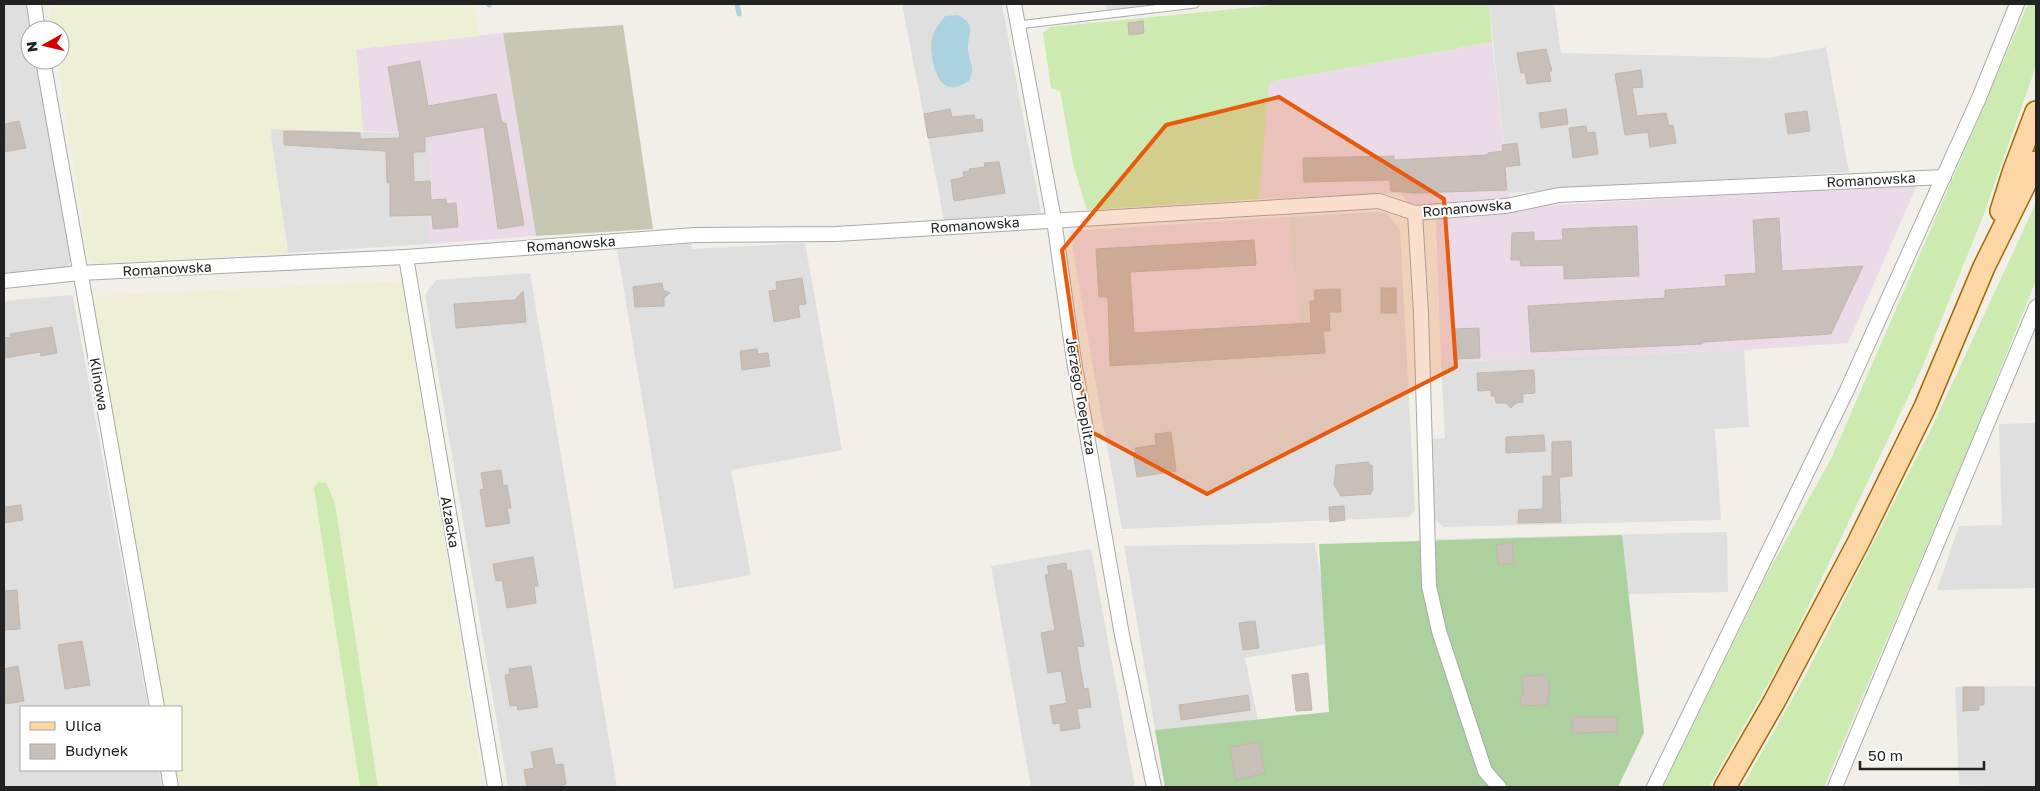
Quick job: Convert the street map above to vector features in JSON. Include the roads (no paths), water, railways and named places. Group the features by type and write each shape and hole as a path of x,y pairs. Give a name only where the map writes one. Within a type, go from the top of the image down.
{"main road":[{"path":"1984,266 2014,170 2036,112"},
{"path":"1725,787 1774,702 1858,543 1925,407 1984,266 2036,162"}],"street":[{"path":"34,4 36,20"},
{"name":"Jerzego Toeplitza","path":"1014,4 1054,220 1074,360 1122,635 1154,787"},
{"path":"1654,787 1818,452 1944,176 2005,38 2017,4"},
{"name":"Klinowa","path":"45,70 157,706"},
{"name":"Romanowska","path":"4,281 80,273 406,257 695,235 836,234 1379,201 1415,213 1506,206 1558,195 1944,176"},
{"path":"1415,213 1421,313 1429,586 1439,631 1485,771 1499,787"},
{"name":"Alzacka","path":"406,257 496,787"},
{"path":"1835,787 2036,307"},
{"path":"168,771 171,787"}],"lane":[{"path":"1018,25 1195,4"}],"water":[{"path":"958,15 968,22 970,26 968,48 972,71 969,81 952,87 945,85 937,74 932,59 931,45 934,33 945,16"}],"waterway":[{"path":"737,4 739,14"}]}
